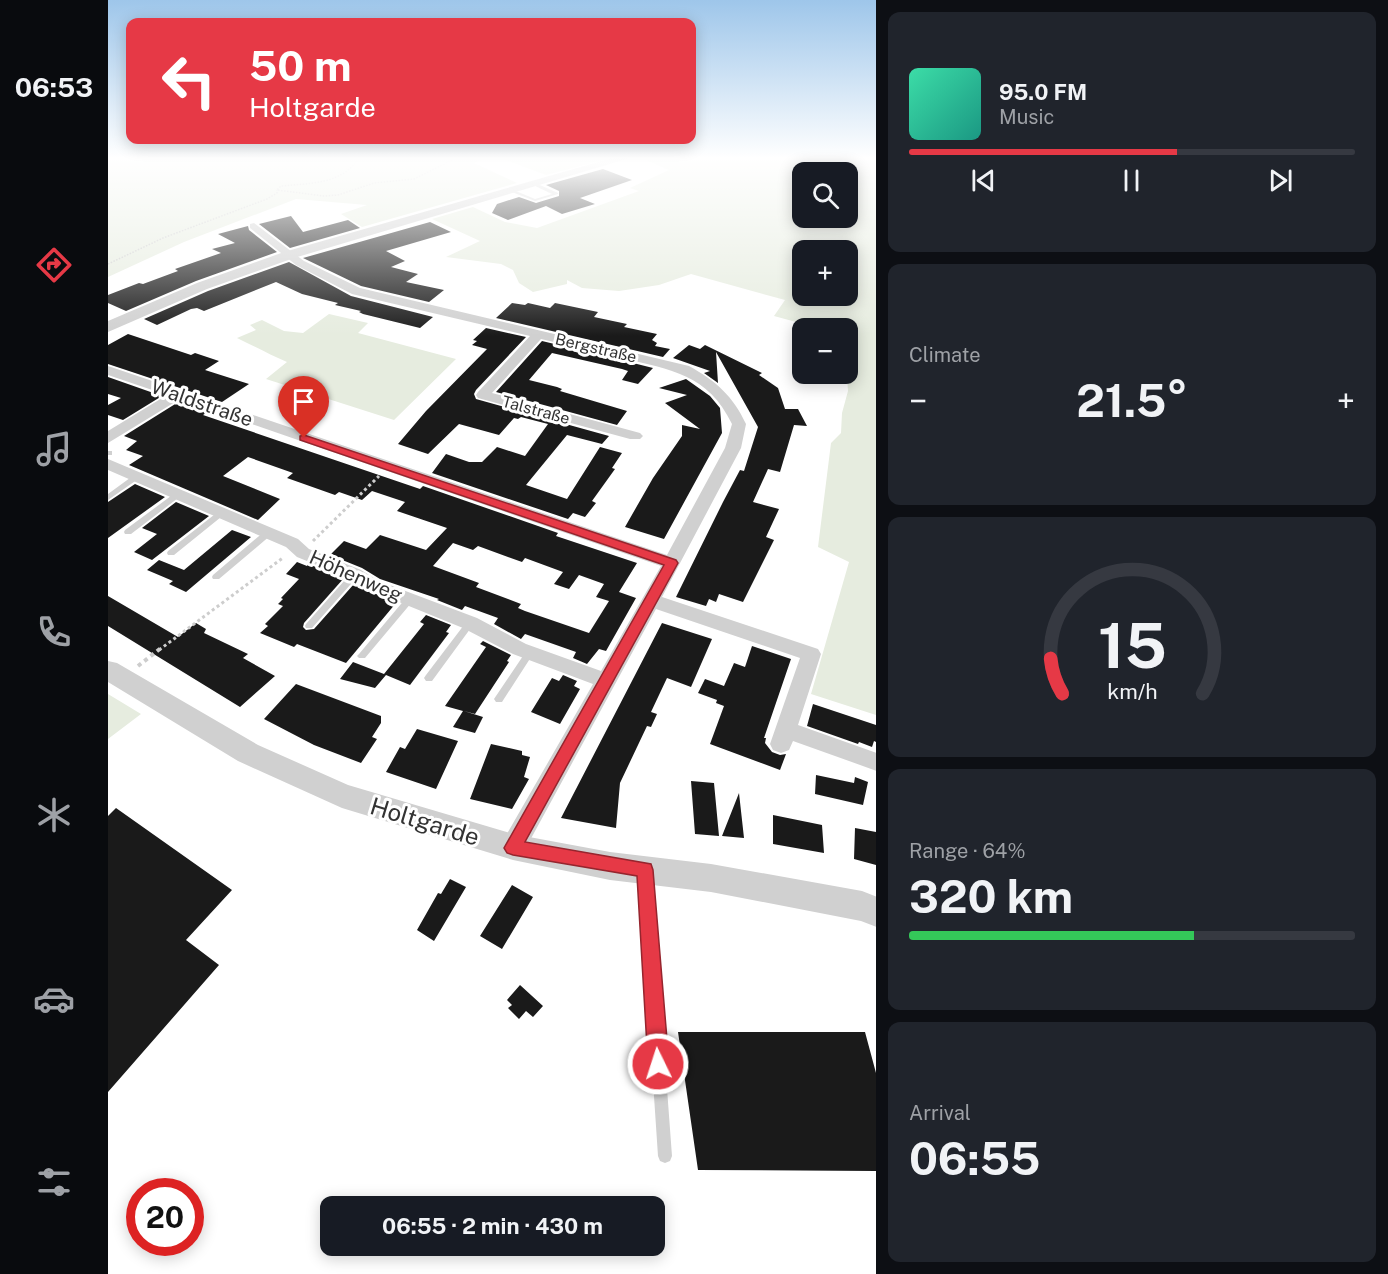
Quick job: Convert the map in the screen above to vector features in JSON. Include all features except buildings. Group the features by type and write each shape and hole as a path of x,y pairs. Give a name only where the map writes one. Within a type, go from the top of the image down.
{"street":[{"path":"108,327 202,286 289,255 416,217"},
{"name":"Bergstraße","path":"254,226 289,255 316,273 356,291 684,369 720,391 729,401 739,424 733,448 672,563 513,848"},
{"name":"Talstraße","path":"538,334 483,395 634,436"},
{"name":"Waldstraße","path":"108,370 672,563"},
{"name":"Höhenweg","path":"177,395 108,452 137,477 268,533 297,547 303,553 355,574 373,585 470,623 484,632 530,652 607,681"},
{"path":"651,600 810,654 784,737 876,762"},
{"name":"Holtgarde","path":"116,675 248,753 342,796 513,848 645,870 711,878 862,906 876,912"}],"lane":[{"path":"108,498 137,477"},
{"path":"128,532 178,495"},
{"path":"171,553 222,513"},
{"path":"216,577 268,533"},
{"path":"309,626 355,574"},
{"path":"362,656 409,600"},
{"path":"429,678 470,623"},
{"path":"499,699 530,652"},
{"path":"645,870 665,1156"}],"path":[{"path":"108,264 163,238 219,217"},
{"path":"116,675 297,547 312,542 389,467"}],"shaded area":[{"path":"108,217 248,217 184,242 108,277"},
{"path":"347,217 396,217 362,227"},
{"path":"495,217 505,222 537,228 566,217 792,217 792,228 858,228 858,217 876,217 876,715 811,694 849,562 818,547 831,443 841,433 848,384 858,384 858,318 792,318 792,321 774,316 785,300 691,274 659,285 619,291 582,288 567,280 567,284 533,292 519,283 513,270 501,264 446,257 480,241 432,219"},
{"path":"329,314 368,323 358,333 456,359 394,420 266,379 287,362 237,338 256,330 250,325 262,320 284,331 303,333"},
{"path":"108,694 141,714 108,739"}],"route":[{"path":"304,438 672,563 513,848 610,866 645,870 658,1064"}]}
